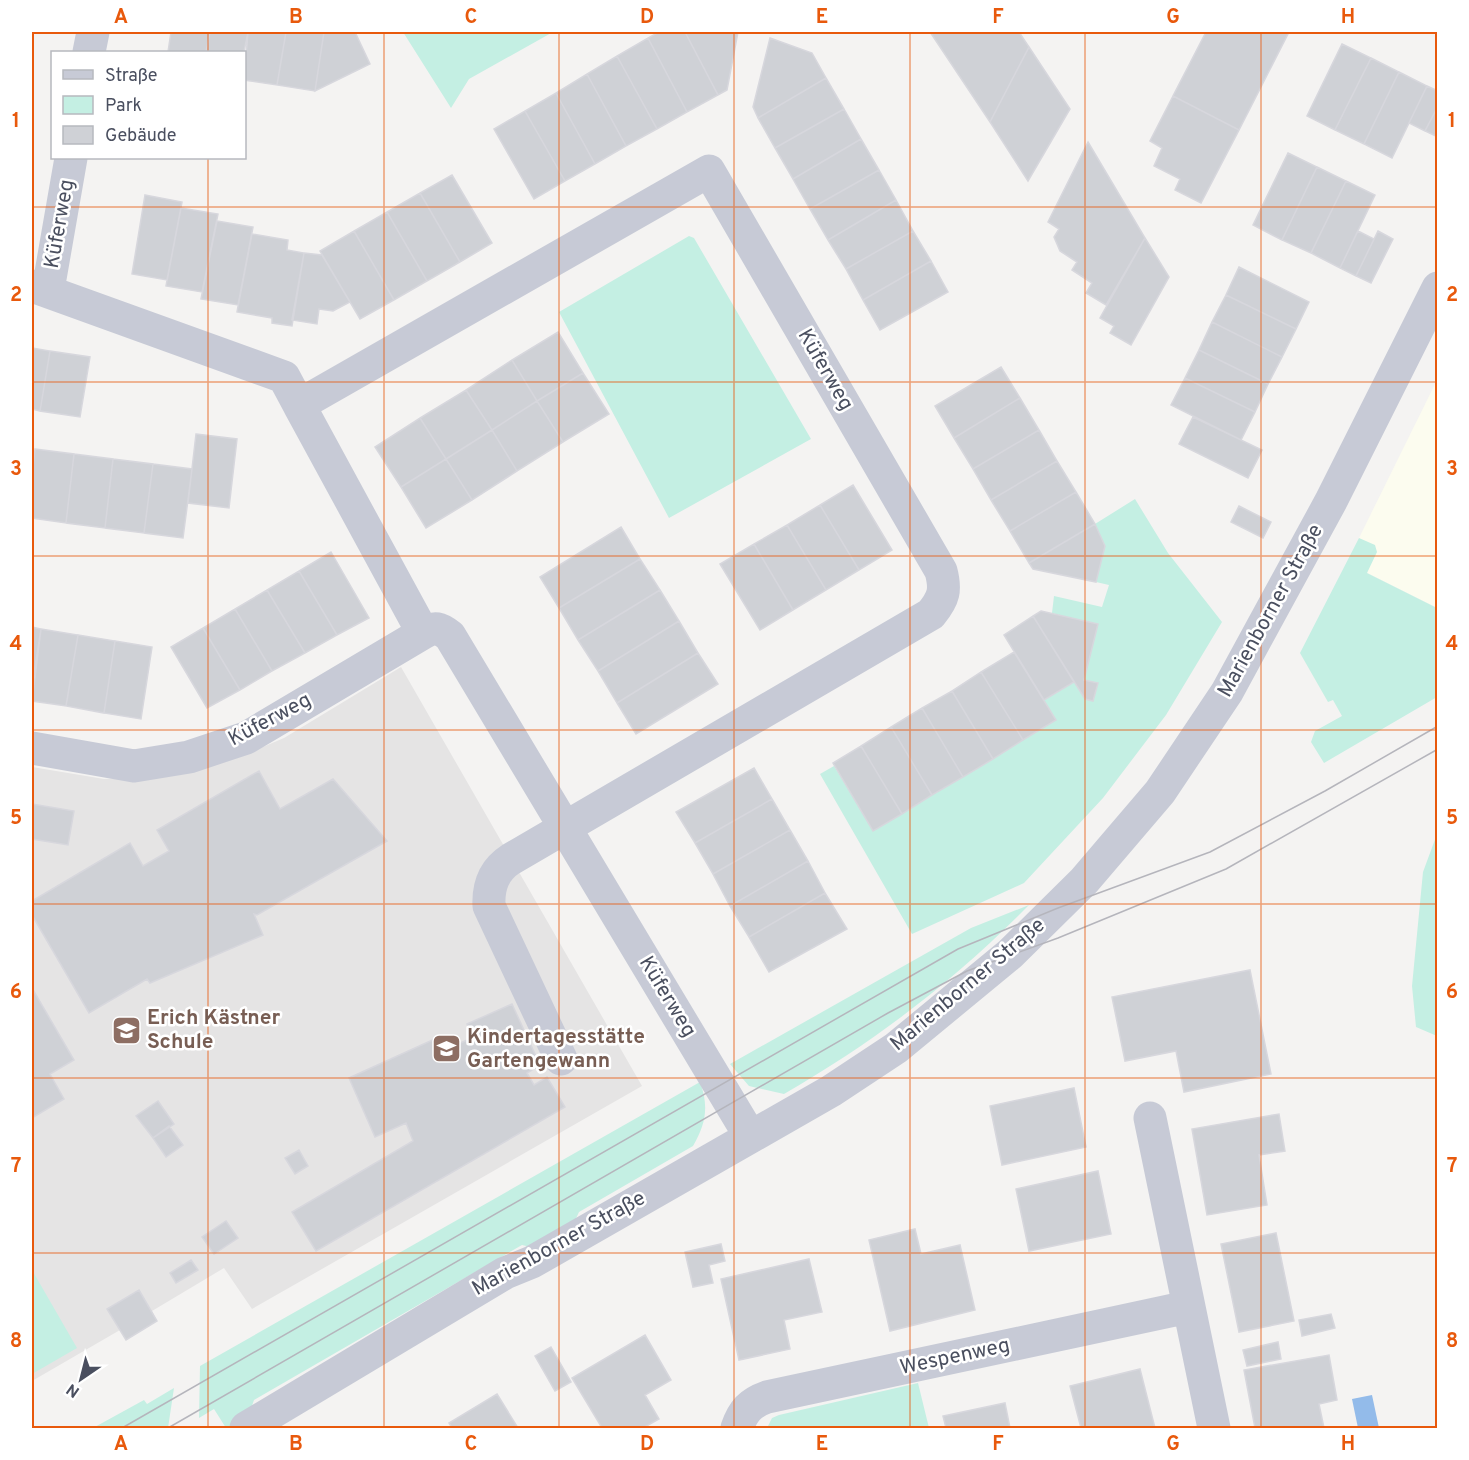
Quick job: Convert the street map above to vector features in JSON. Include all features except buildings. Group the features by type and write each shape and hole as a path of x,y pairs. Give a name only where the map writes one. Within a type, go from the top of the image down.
{"street":[{"path":"89,51 93,32"},
{"name":"Küferweg","path":"71,159 40,288 284,377 423,633"},
{"name":"Küferweg","path":"299,405 709,171 941,571 945,588 942,600 931,614 566,827"},
{"name":"Marienborner Straße","path":"246,1428 494,1279 532,1262 840,1085 896,1048 967,991 1077,888 1160,792 1227,692 1331,501 1437,288"},
{"name":"Küferweg","path":"32,748 135,766 189,757 246,738 423,633 432,628 441,628 450,636 750,1136"},
{"path":"561,1059 489,906 488,895 492,881 503,864 566,827"},
{"path":"1150,1118 1214,1428"},
{"name":"Wespenweg","path":"737,1428 746,1408 767,1397 1188,1307"}],"shaded area":[{"path":"1437,380 1437,608 1367,573 1359,538"},
{"name":"Erich Kästner Schule","path":"401,667 642,1086 252,1309 224,1268 152,1311 157,1321 126,1340 120,1330 32,1381 32,767 104,779 173,776 249,753 284,738"}],"green space":[{"path":"403,32 553,32 469,79 451,108"},
{"path":"689,236 694,238 811,439 669,518 559,312"},
{"path":"1135,499 1168,553 1222,622 1166,715 1103,798 1024,883 912,934 820,774 834,766 873,830 1055,720 1044,700 1074,682 1085,699 1093,701 1098,683 1084,680 1097,625 1052,613 1054,596 1102,607 1109,585 1096,582 1105,546 1095,524"},
{"path":"1359,538 1375,545 1377,552 1367,573 1437,608 1437,697 1324,763 1311,742 1315,731 1342,716 1333,700 1328,702 1300,653"},
{"path":"1437,834 1437,1036 1416,1027 1412,986 1423,872"},
{"path":"1029,905 972,959 913,1008 851,1053 784,1094 749,1086 730,1064 971,928"},
{"path":"700,1082 705,1099 705,1115 693,1146 579,1212 571,1229 539,1249 522,1245 254,1400 245,1420 237,1426 226,1428 214,1409 199,1418 200,1366"},
{"path":"32,1270 77,1348 32,1374"},
{"path":"918,1383 929,1428 767,1428 772,1418 779,1415"},
{"path":"174,1388 168,1428 93,1428 144,1400 147,1404"}],"water":[{"path":"1372,1395 1379,1428 1358,1428 1352,1399"}],"tram line":[{"path":"122,1428 958,949 1058,908 1210,852 1325,791 1438,726"},
{"path":"168,1428 888,1013 967,971 1058,938 1226,869 1438,749"}],"place":[{"name":"Erich Kästner Schule","path":"126,1030"},
{"name":"Kindertagesstätte Gartengewann","path":"446,1049"}]}
